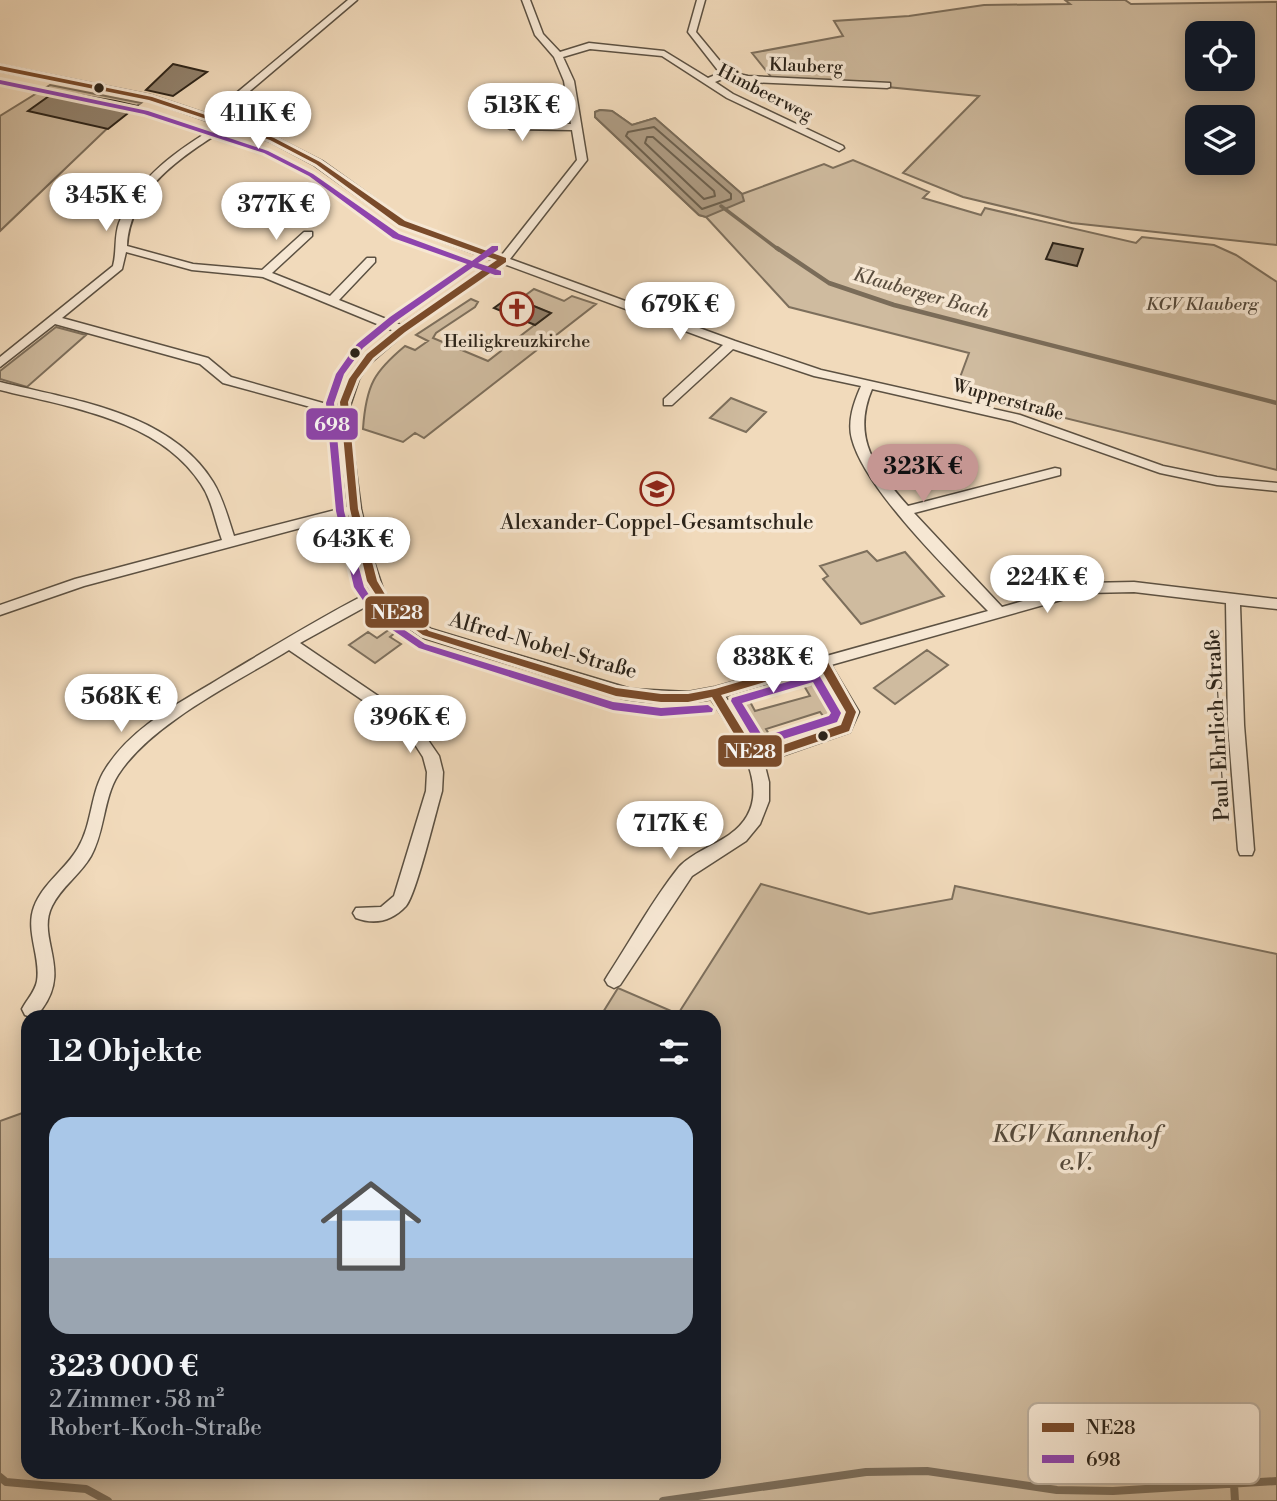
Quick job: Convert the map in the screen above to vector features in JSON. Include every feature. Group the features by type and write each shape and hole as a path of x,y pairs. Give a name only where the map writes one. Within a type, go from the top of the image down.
{"street":[{"path":"211,119 354,0"},
{"path":"31,1009 44,992 46,977 46,954 40,914 54,888 85,851 102,792 118,762 164,722 289,643 378,594 354,509 342,412 345,395 359,369 402,330 503,260 582,160 569,81 558,56 539,35 526,0"},
{"path":"701,0 692,32 726,74 707,82"},
{"name":"Himbeerweg","path":"558,56 589,46 657,52 670,56 707,82 839,148"},
{"name":"Wupperstraße","path":"0,68 142,96 272,139 318,163 402,223 731,344 867,387 1016,418 1160,468 1217,481 1277,487"},
{"name":"Klauberg","path":"726,74 748,79 887,85"},
{"path":"480,109 510,126 578,127"},
{"path":"0,363 118,267 125,223 134,202 173,159 228,124"},
{"path":"265,274 308,234"},
{"path":"120,247 192,267 265,274 402,330"},
{"path":"331,302 371,260"},
{"path":"55,320 204,360 227,380 342,412"},
{"path":"668,402 731,344"},
{"path":"0,386 116,419 165,441 205,481 229,541"},
{"path":"867,387 858,412 858,440 872,470 997,611"},
{"path":"906,511 1055,472"},
{"path":"0,610 80,582 354,509"},
{"name":"Alfred-Nobel-Straße","path":"378,594 399,615 426,633 489,655 631,695 688,698 715,693 1073,590 1102,586 1147,588 1277,604"},
{"name":"Paul-Ehrlich-Straße","path":"1233,597 1236,725 1246,850"},
{"path":"289,643 410,725 424,743 434,766 434,791 401,900 385,914 362,914"},
{"path":"755,759 845,728 851,712 822,662"},
{"path":"614,980 686,871 700,858 741,835 751,823 764,788 755,759 715,693"}],"green space":[{"path":"1065,0 1125,0 1131,4 1277,2 1277,245 1072,223 963,197 903,173 979,96 887,87 886,84 772,78 752,53 843,36 834,21 909,16 984,5 1070,4"},
{"path":"50,85 141,103 116,120 0,231 0,116"},
{"name":"KGV Klauberg","path":"612,111 632,125 655,118 742,194 824,164 833,168 853,160 929,192 923,198 981,215 985,208 1136,243 1142,237 1214,245 1236,255 1277,282 1277,470 955,391 969,353 789,307 706,217 699,215 595,117 595,112"},
{"path":"534,289 564,301 572,296 596,304 424,438 415,433 403,442 363,429 370,390 379,371 405,346 415,350 428,341 416,335 471,299 478,302 475,307 436,333 433,338 488,361 550,313 519,300"},
{"path":"56,327 86,335 27,387 0,379 0,371"},
{"path":"731,398 766,412 746,432 710,418"},
{"path":"867,551 877,561 905,552 944,596 861,624 823,579 828,576 820,566"},
{"path":"390,629 396,632 390,637 401,644 375,663 349,645 368,632 377,638"},
{"path":"927,650 948,665 895,704 874,688"},
{"path":"803,684 821,686 839,713 829,724 820,712 766,729 773,741 765,744 753,735 743,721 739,701 748,698 755,711 810,696"},
{"name":"KGV Kannenhof e.V.","path":"761,884 869,914 952,899 955,886 1277,954 1277,1501 0,1501 0,1121 21,1114 21,1479 721,1479 721,1010 681,1010"},
{"path":"618,988 669,1010 604,1010"}],"water":[{"path":"612,111 632,125 655,118 742,194 744,201 706,217 699,215 595,117 595,112"}],"building":[{"path":"173,64 207,72 173,96 146,90"},
{"path":"56,91 137,106 108,129 28,111"},
{"path":"1053,243 1083,249 1077,266 1046,259"},
{"name":"Heiligkreuzkirche","path":"509,297 551,313 535,325 494,308"}],"waterway":[{"name":"Klauberger Bach","path":"721,206 779,250"},
{"name":"Klauberger Bach","path":"777,248 829,283 894,305 1277,403"},
{"path":"663,1501 866,1472 927,1471 1057,1490 1113,1491 1228,1484"},
{"path":"0,1477 6,1482 86,1489 108,1501"},
{"path":"1260,1482 1277,1481"},
{"path":"1234,1484 1235,1501"}],"transit line":[{"name":"NE28","path":"0,68 150,98 272,139 318,163 402,223 503,260"},
{"name":"698","path":"0,82 146,112 266,152 311,175 396,236 498,273"},
{"name":"698","path":"495,248 393,319 360,346 340,374 330,403 340,511 359,587 378,616 422,646 613,706 661,712 708,709"},
{"name":"NE28","path":"503,260 402,330 370,356 353,379 344,402 354,509 372,581 387,605 426,633 616,692 661,698 688,698 715,693"},
{"name":"NE28","path":"822,662 851,712 845,728 755,759 715,693 822,662"},
{"name":"698","path":"815,678 836,713 833,719 761,742 736,701 815,678"}],"place":[{"name":"Heiligkreuzkirche","path":"517,309"},
{"name":"Alexander-Coppel-Gesamtschule","path":"657,489"}]}
